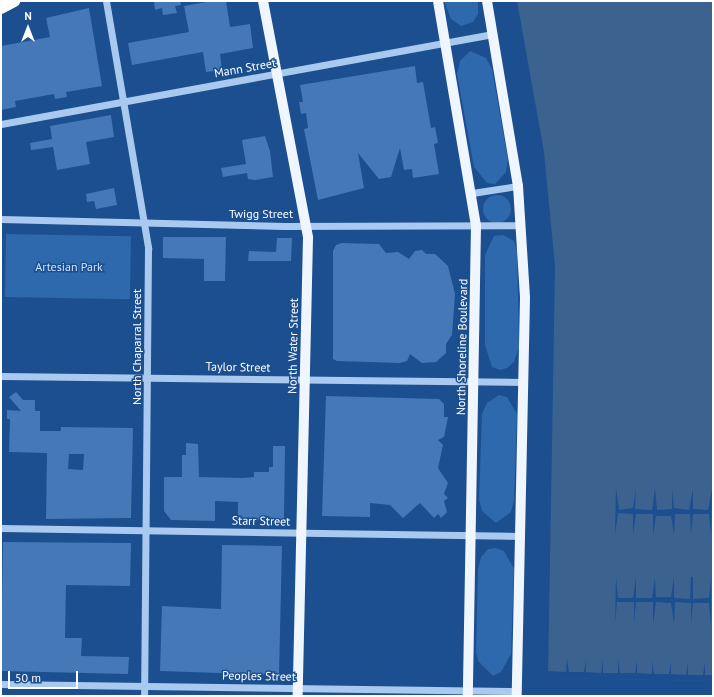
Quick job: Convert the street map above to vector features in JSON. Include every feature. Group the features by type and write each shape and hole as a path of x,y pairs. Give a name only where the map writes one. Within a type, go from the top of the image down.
{"highway":[{"path":"1,8 14,1"}],"main road":[{"name":"North Water Street","path":"263,1 308,238 298,692"},
{"name":"North Shoreline Boulevard","path":"438,1 472,193 476,226 472,535 468,693"},
{"path":"487,1 518,186 525,298 517,694"}],"street":[{"name":"North Chaparral Street","path":"106,1 148,248 148,530 144,696"},
{"name":"Mann Street","path":"1,124 493,34"},
{"path":"472,193 518,186"},
{"name":"Twigg Street","path":"1,219 144,224 521,225"},
{"name":"Taylor Street","path":"1,376 524,382"},
{"name":"Starr Street","path":"1,528 521,536"},
{"name":"Peoples Street","path":"1,684 145,685 298,692 517,694"}],"green space":[{"path":"444,1 478,1 478,14 473,22 461,26 451,19"},
{"path":"470,51 486,58 492,69 508,160 506,172 495,184 487,183 474,167 457,74 460,61"},
{"path":"497,195 507,199 511,209 507,219 497,223 487,219 483,209 487,199"},
{"name":"Artesian Park","path":"6,234 131,236 130,299 5,297"},
{"path":"503,235 514,241 517,251 519,347 514,362 507,368 500,370 492,367 485,345 485,255 494,236"},
{"path":"499,395 507,397 517,414 514,500 511,512 496,523 482,511 479,500 482,414 487,403"},
{"path":"496,548 504,551 514,569 511,654 501,672 493,676 478,661 476,652 478,570 481,557 488,549"}],"shaded area":[{"path":"517,1 713,1 713,681 548,678 555,266 544,152"}],"pier":[{"path":"616,488 619,510 633,508 636,488 635,509 652,510 655,488 657,510 672,509 672,489 674,508 689,510 693,489 693,509 708,510 712,489 711,535 709,514 693,514 691,535 690,514 675,514 674,535 671,516 656,516 653,535 653,514 636,514 633,534 633,514 618,513 615,534"},
{"path":"616,577 618,598 633,598 636,577 636,598 652,598 655,577 656,597 671,597 674,577 674,598 690,599 691,577 693,577 693,599 709,598 711,578 711,624 709,603 693,603 691,624 691,603 675,602 674,624 671,603 656,602 653,624 653,602 636,602 634,623 634,602 617,602 615,623"},
{"path":"567,659 569,672 584,672 586,660 586,672 601,673 603,660 603,673 618,673 618,660 620,673 635,673 637,661 637,673 652,674 652,661 654,674 669,674 671,662 671,674 686,675 688,662 688,675 703,675 705,662 705,675 713,675 713,681 548,678 548,671 566,672"}],"building":[{"path":"154,1 180,1 181,5 175,6 177,13 163,15 162,8 155,10"},
{"path":"212,1 226,1 230,27 250,24 253,48 220,54 222,70 206,72 203,52 132,65 128,43 189,32 184,6"},
{"path":"89,8 102,86 66,92 67,97 55,99 54,94 15,101 16,107 1,110 1,46 50,37 46,18"},
{"path":"415,66 417,83 423,82 431,128 435,127 438,143 434,144 439,174 413,178 412,169 404,170 400,148 391,177 379,179 358,153 364,188 318,200 304,129 308,128 306,113 301,114 299,102 303,102 300,85"},
{"path":"111,115 114,137 86,142 90,164 57,170 53,147 31,150 30,143 52,139 50,126"},
{"path":"265,136 270,151 273,177 255,180 248,179 247,173 223,177 221,168 246,164 242,140"},
{"path":"114,188 117,205 96,209 94,201 87,202 86,194"},
{"path":"163,237 226,237 225,281 204,281 204,259 163,258"},
{"path":"277,238 292,238 291,261 248,261 249,251 276,252"},
{"path":"342,243 379,244 386,253 398,252 409,259 415,251 422,250 426,254 435,254 448,266 455,294 452,335 446,344 446,353 436,362 422,363 410,354 407,361 400,363 337,361 333,359 333,251 336,245"},
{"path":"16,392 23,400 35,400 35,411 40,411 40,431 61,431 61,427 133,428 131,518 46,519 47,453 9,452 10,419 7,419 7,410 21,411 9,397","holes":["69,454 84,454 83,470 68,469"]},
{"path":"326,396 439,399 444,404 444,417 448,417 444,437 438,440 443,445 438,468 448,483 444,494 448,498 444,501 447,512 441,518 438,514 434,518 420,503 403,518 390,505 370,503 370,517 322,516"},
{"path":"186,443 198,444 199,477 243,478 254,477 254,472 269,472 269,467 273,467 273,446 285,446 284,519 238,520 238,502 215,501 215,521 171,520 164,511 164,477 182,477 182,455 186,455"},
{"path":"3,542 131,543 130,586 66,585 65,638 82,638 81,656 129,657 128,674 1,671"},
{"path":"222,545 282,546 279,675 160,671 162,606 221,609"}]}
